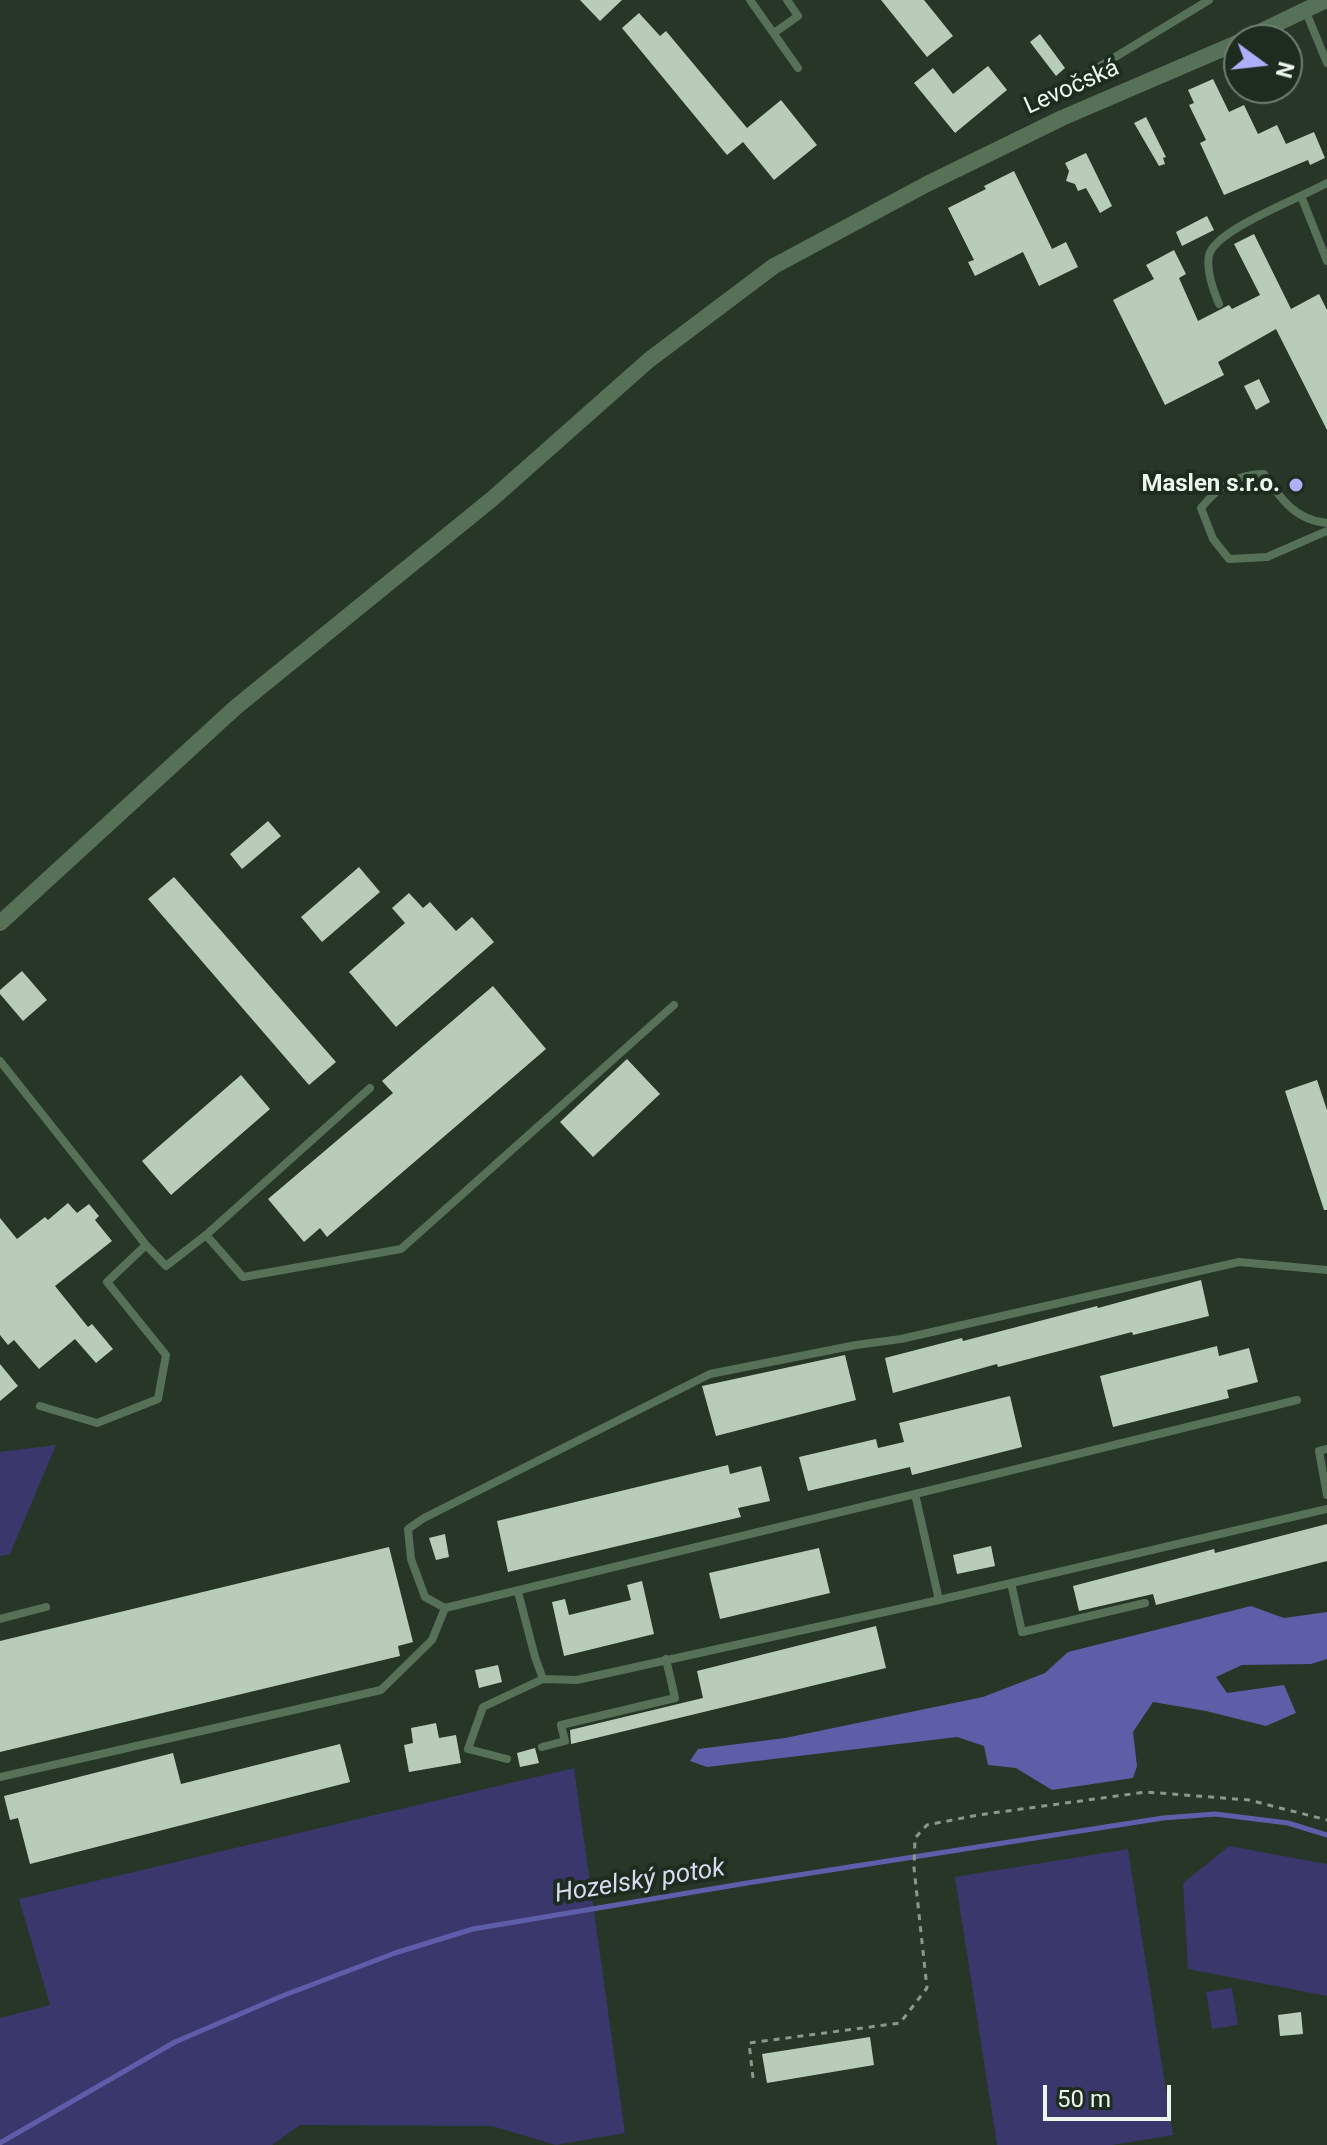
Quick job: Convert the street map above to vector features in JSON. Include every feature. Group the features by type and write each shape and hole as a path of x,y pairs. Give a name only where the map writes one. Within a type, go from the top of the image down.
{"street":[{"name":"Levočská","path":"1279,24 1326,0"},
{"name":"Levočská","path":"0,923 236,707 492,499 649,360 774,266 927,184 1062,118 1223,49"}],"lane":[{"path":"750,0 798,68"},
{"path":"774,33 798,16 787,0"},
{"path":"1046,99 1209,0"},
{"path":"1306,12 1327,63"},
{"path":"1219,304 1212,287 1209,254 1221,237 1327,183"},
{"path":"1301,196 1327,261"},
{"path":"1327,523 1315,522 1292,511 1264,474 1246,474 1216,490 1201,508 1213,539 1229,559 1267,557 1327,531"},
{"path":"206,1235 243,1277 401,1249 674,1005"},
{"path":"0,1061 166,1266 206,1235 370,1088"},
{"path":"40,1406 97,1423 158,1399 166,1355 107,1282 146,1245"},
{"path":"1297,1400 445,1608 425,1597 411,1559 408,1529 424,1518 710,1374 901,1339 1239,1262 1327,1270"},
{"path":"1327,1449 1319,1451 1327,1495"},
{"path":"915,1494 939,1600"},
{"path":"507,1759 468,1749 483,1707 543,1679 577,1680 939,1600 1327,1509"},
{"path":"1011,1583 1022,1632 1145,1603"},
{"path":"518,1592 543,1679"},
{"path":"0,1619 46,1607"},
{"path":"0,1777 381,1690 432,1640 445,1608"},
{"path":"542,1747 565,1741 561,1725 675,1698 666,1659"}],"path":[{"path":"753,2078 749,2043 900,2023 927,1988 914,1849 915,1838 927,1825 1146,1792 1249,1800 1327,1820"}],"shaded area":[{"path":"56,1445 10,1554 0,1556 0,1452"},
{"path":"1251,1606 1284,1618 1327,1612 1327,1659 1311,1664 1242,1665 1216,1677 1227,1693 1284,1685 1296,1713 1266,1726 1153,1702 1133,1732 1137,1766 1133,1778 1052,1790 1016,1768 988,1765 984,1746 957,1737 707,1767 690,1761 698,1749 785,1738 983,1697 1045,1673 1068,1652"},
{"path":"574,1768 625,2133 556,2145 492,2126 300,2125 272,2145 0,2145 0,2018 50,2005 19,1899"},
{"path":"1229,1846 1327,1864 1327,1996 1188,1969 1183,1883"},
{"path":"1128,1849 1173,2135 1112,2145 997,2145 955,1877"},
{"path":"1232,1988 1238,2025 1212,2029 1206,1992"}],"building":[{"path":"580,0 622,0 600,21"},
{"path":"881,0 924,0 953,36 927,57"},
{"path":"639,13 660,36 666,31 747,128 781,100 817,145 774,180 743,142 727,155 622,28"},
{"path":"1040,34 1065,68 1056,76 1030,42"},
{"path":"988,66 1007,90 955,133 914,83 933,68 953,94"},
{"path":"1213,79 1229,112 1244,105 1258,134 1277,125 1286,144 1314,132 1325,158 1310,165 1308,160 1224,195 1200,143 1206,140 1189,105 1194,103 1188,90"},
{"path":"1146,117 1166,157 1163,158 1165,164 1159,166 1134,123"},
{"path":"1086,153 1112,206 1100,213 1086,188 1078,191 1075,184 1066,181 1069,171 1065,163"},
{"path":"1014,171 1052,249 1066,242 1078,267 1039,286 1023,252 975,276 968,262 974,260 948,208"},
{"path":"1207,216 1214,230 1182,246 1176,232"},
{"path":"1254,234 1291,309 1319,294 1327,310 1327,430 1276,329 1218,362 1224,375 1165,405 1113,300 1154,279 1146,265 1174,250 1186,274 1179,278 1198,321 1229,305 1232,309 1260,295 1234,244"},
{"path":"1259,379 1270,402 1256,410 1244,386"},
{"path":"268,821 281,836 242,869 230,854"},
{"path":"359,867 380,892 322,942 301,917"},
{"path":"174,877 336,1062 309,1085 148,899"},
{"path":"409,893 423,908 430,902 456,931 472,917 494,942 396,1027 349,972 405,923 392,908"},
{"path":"22,971 47,1000 23,1021 0,994 0,990"},
{"path":"493,986 546,1049 327,1237 320,1228 304,1242 268,1199 393,1093 382,1081"},
{"path":"627,1059 660,1094 593,1157 560,1122"},
{"path":"241,1075 270,1109 171,1195 142,1161"},
{"path":"1317,1080 1327,1110 1327,1210 1324,1210 1285,1091"},
{"path":"68,1203 77,1213 89,1204 99,1216 95,1220 112,1241 55,1286 88,1327 92,1324 113,1349 96,1363 75,1339 39,1369 14,1340 8,1345 0,1335 0,1218 17,1239"},
{"path":"1201,1280 1209,1316 1133,1335 1132,1332 998,1367 997,1364 893,1393 885,1358 1098,1308"},
{"path":"1217,1346 1219,1356 1249,1348 1258,1382 1227,1390 1229,1398 1113,1427 1100,1376"},
{"path":"845,1355 856,1400 716,1436 702,1386"},
{"path":"0,1364 18,1386 0,1401"},
{"path":"1010,1396 1022,1447 912,1475 910,1467 808,1491 799,1457 876,1439 878,1448 904,1442 899,1423"},
{"path":"728,1465 730,1474 761,1466 770,1501 738,1508 741,1517 508,1572 497,1521"},
{"path":"1327,1524 1327,1561 1156,1605 1153,1594 1079,1611 1073,1586 1214,1549 1215,1553"},
{"path":"445,1534 449,1557 436,1560 429,1538"},
{"path":"991,1546 995,1566 957,1574 953,1555"},
{"path":"389,1547 413,1642 398,1646 400,1656 0,1752 0,1641"},
{"path":"819,1548 830,1593 720,1619 709,1573"},
{"path":"642,1581 654,1634 564,1656 552,1602 565,1599 569,1615 631,1600 627,1585"},
{"path":"876,1626 886,1668 571,1744 570,1730 703,1698 697,1671"},
{"path":"498,1665 502,1682 479,1688 475,1670"},
{"path":"436,1723 439,1738 456,1735 461,1763 409,1772 404,1745 413,1743 411,1728"},
{"path":"340,1744 350,1782 30,1864 18,1818 10,1820 4,1796 173,1753 181,1784"},
{"path":"535,1748 539,1763 520,1767 517,1753"},
{"path":"1301,2012 1303,2034 1280,2036 1278,2015"},
{"path":"870,2037 874,2065 767,2083 762,2054"}],"waterway":[{"name":"Hozelský potok","path":"0,2143 175,2042 282,1996 395,1953 473,1929 1163,1818 1215,1814 1288,1823 1327,1835"}],"place":[{"name":"Maslen s.r.o.","path":"1296,485"}]}
